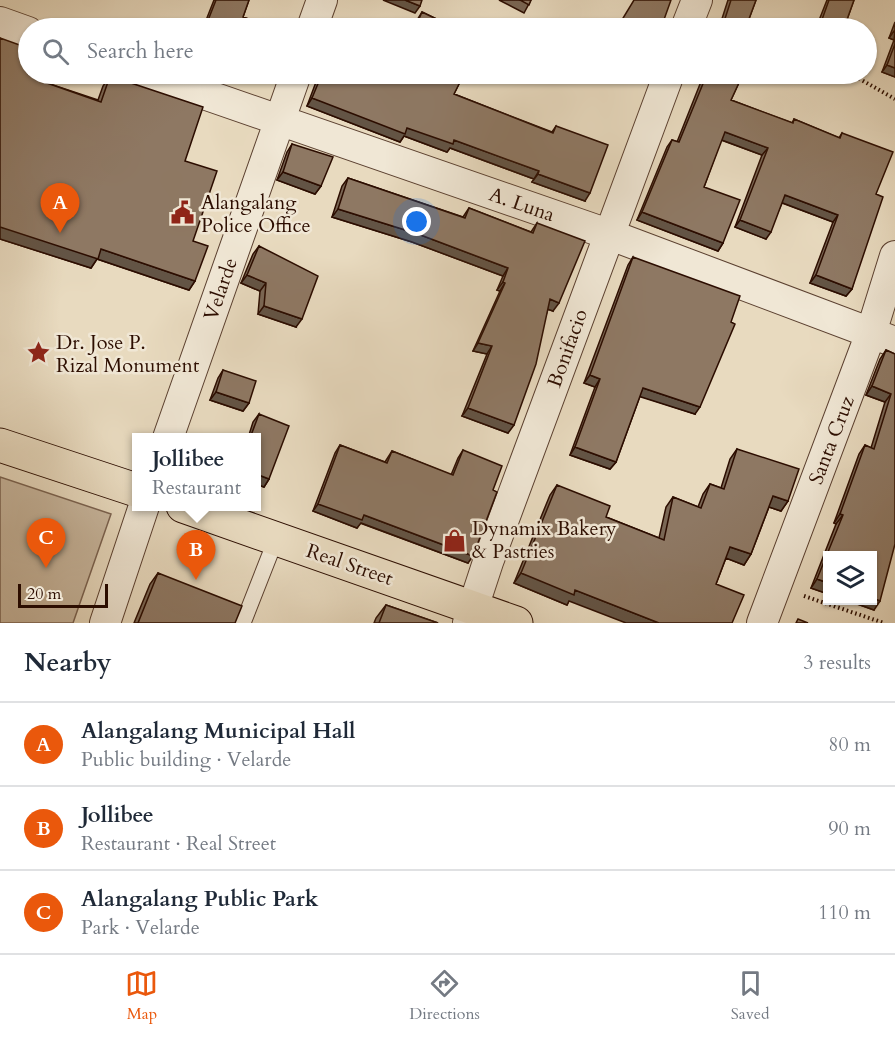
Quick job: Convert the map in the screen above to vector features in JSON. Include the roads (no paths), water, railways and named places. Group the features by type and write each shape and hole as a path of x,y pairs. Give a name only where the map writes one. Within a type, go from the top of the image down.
{"highway":[{"path":"0,445 132,489"},
{"name":"Real Street","path":"195,511 276,539 471,615 516,623"}],"street":[{"path":"316,18 322,0"},
{"path":"690,18 697,0"},
{"path":"0,22 18,28"},
{"name":"A. Luna","path":"175,84 608,234 883,338"},
{"name":"Velarde","path":"170,433 293,84"},
{"name":"Bonifacio","path":"471,615 608,234 665,84"},
{"name":"Santa Cruz","path":"762,623 775,586 883,338 895,256"},
{"path":"105,623 143,511"}],"lane":[{"path":"243,623 276,539"}],"place":[{"name":"Alangalang Police Office","path":"183,213"},
{"name":"Alangalang Municipal Hall","path":"60,233"},
{"name":"Dr. Jose P. Rizal Monument","path":"38,353"},
{"name":"Dynamix Bakery & Pastries","path":"454,540"},
{"name":"Alangalang Public Park","path":"46,568"},
{"name":"Jollibee","path":"196,580"}]}
